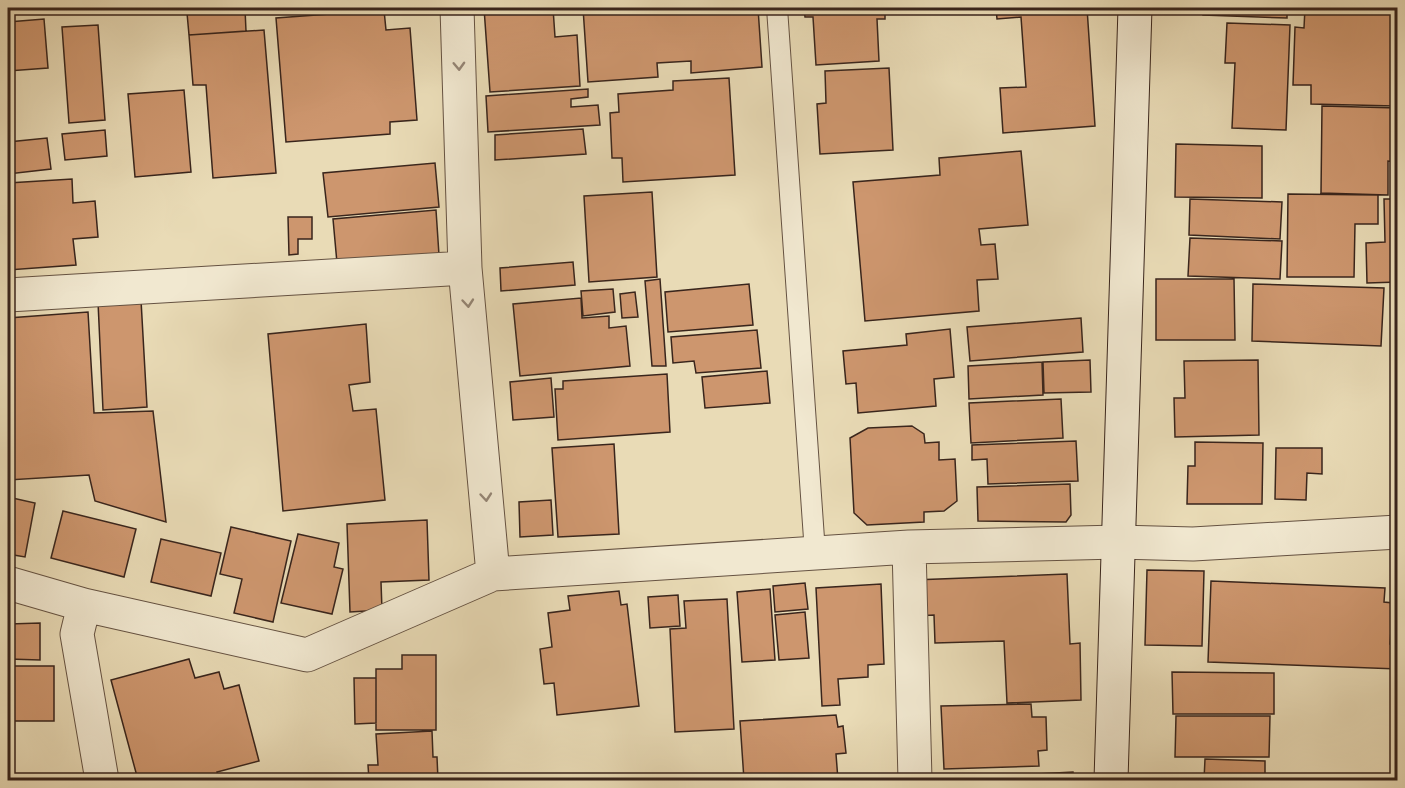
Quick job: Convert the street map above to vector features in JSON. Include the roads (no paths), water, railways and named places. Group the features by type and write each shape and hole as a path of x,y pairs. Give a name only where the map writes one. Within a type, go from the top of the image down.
{"street":[{"path":"457,8 465,268 493,574"},
{"path":"1111,780 1135,8"},
{"path":"8,295 465,268"},
{"path":"8,583 84,605 307,655 493,574 909,547 1118,542 1193,544 1398,532"},
{"path":"909,547 915,780"},
{"path":"84,605 77,634 102,780"}],"lane":[{"path":"777,8 814,553"}]}
